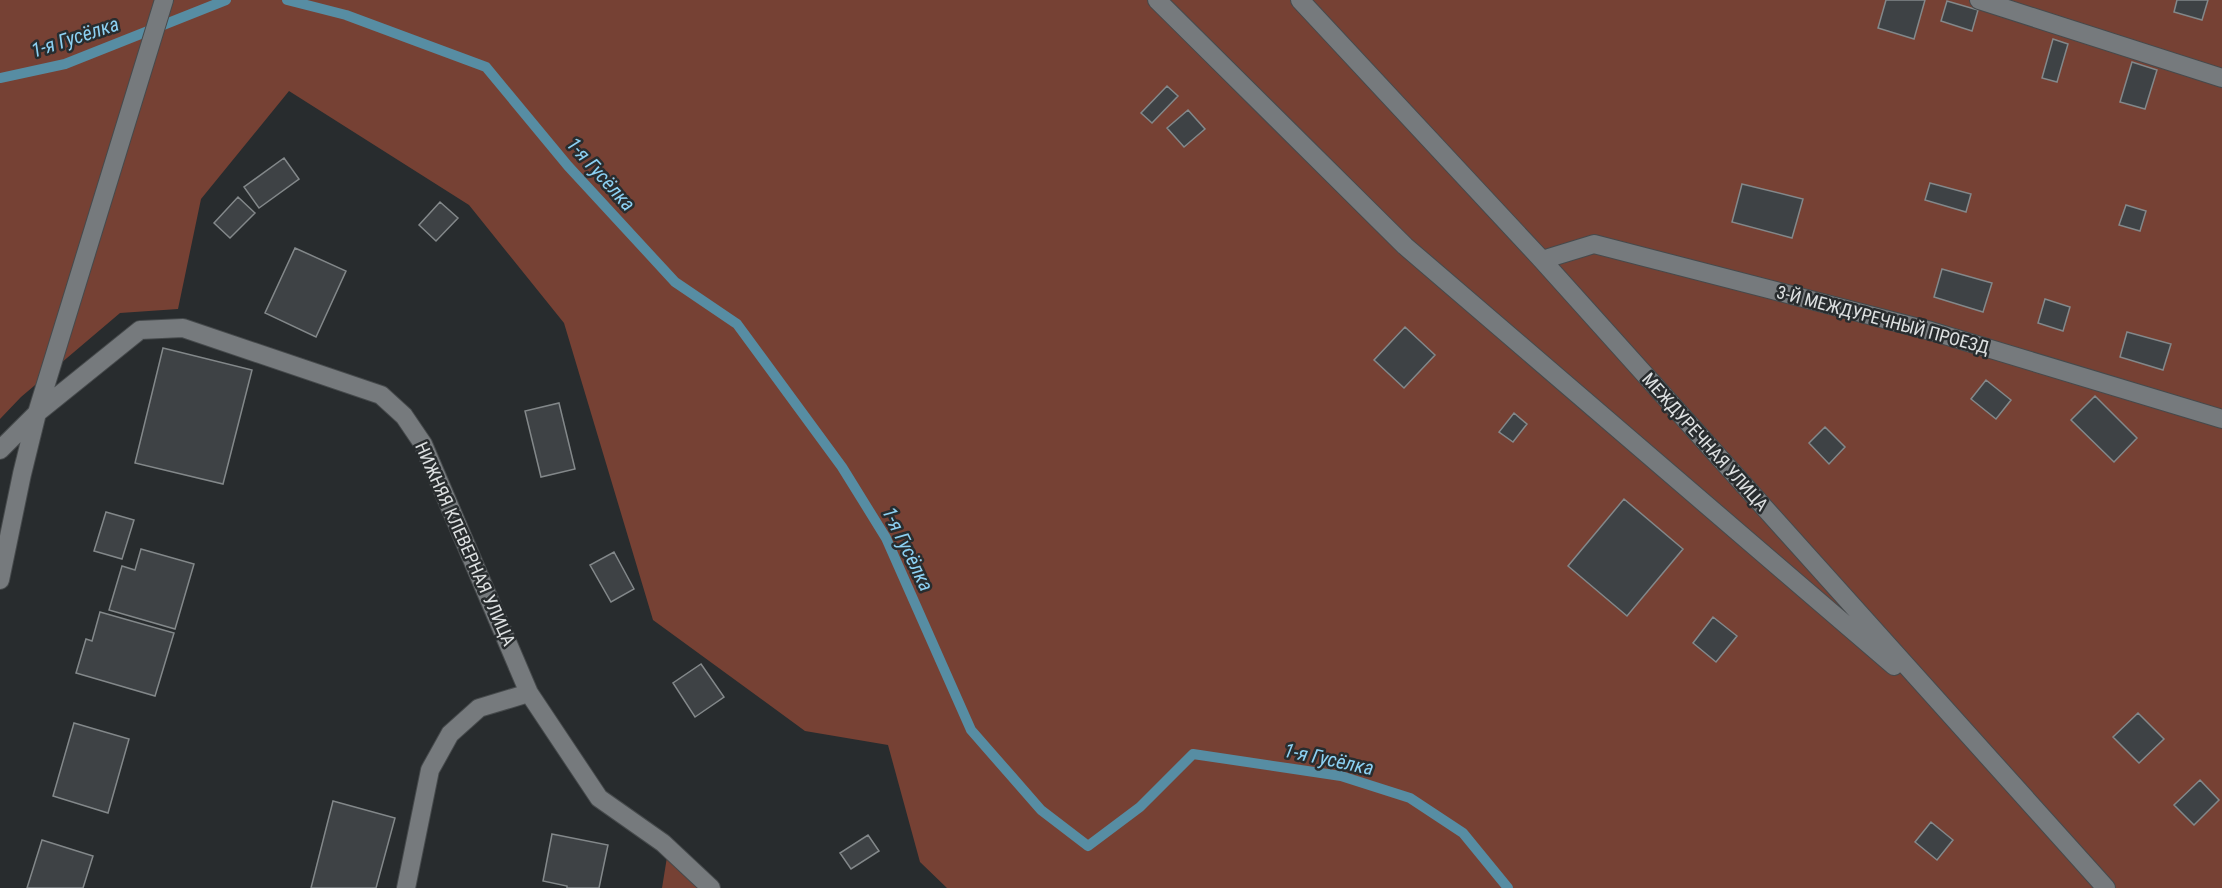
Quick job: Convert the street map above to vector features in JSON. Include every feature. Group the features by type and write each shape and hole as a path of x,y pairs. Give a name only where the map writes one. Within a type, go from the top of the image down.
{"street":[{"path":"0,580 37,414 164,0"},
{"path":"1157,0 1405,246 1950,714"},
{"name":"МЕЖДУРЕЧНАЯ УЛИЦА","path":"1300,0 1542,260 2106,888"},
{"path":"1979,0 2222,78"},
{"name":"3-Й МЕЖДУРЕЧНЫЙ ПРОЕЗД","path":"1542,260 1594,244 1931,331 2222,419"},
{"name":"НИЖНЯЯ КЛЕВЕРНАЯ УЛИЦА","path":"0,450 37,414 140,330 183,328 381,395 404,416 423,444 529,693 599,798 663,843 711,888"},
{"path":"406,888 430,770 450,734 478,708 529,693"}],"shaded area":[{"path":"0,0 2222,0 2222,888 947,888 920,862 888,745 805,731 653,620 564,323 469,205 289,91 201,199 178,309 120,313 21,397 0,419"},
{"path":"667,857 697,888 662,888"}],"building":[{"path":"1886,0 1925,0 1914,39 1878,28"},
{"path":"2177,0 2208,0 2202,20 2174,12"},
{"path":"1947,1 1978,10 1972,31 1941,21"},
{"path":"2053,39 2068,44 2057,82 2042,78"},
{"path":"2132,62 2157,70 2145,109 2120,102"},
{"path":"1167,86 1178,96 1152,123 1141,113"},
{"path":"1188,110 1205,129 1184,147 1167,128"},
{"path":"284,158 299,179 259,208 244,187"},
{"path":"1930,183 1971,194 1966,212 1925,200"},
{"path":"1742,184 1803,199 1792,238 1732,222"},
{"path":"238,197 255,213 230,238 214,223"},
{"path":"440,202 458,218 436,241 419,225"},
{"path":"2126,205 2146,211 2140,231 2119,225"},
{"path":"295,248 346,271 316,337 265,313"},
{"path":"1942,269 1992,283 1983,312 1934,297"},
{"path":"2045,299 2070,307 2063,331 2038,323"},
{"path":"1405,327 1435,355 1404,388 1374,360"},
{"path":"2127,332 2171,344 2163,370 2120,357"},
{"path":"163,348 252,370 223,484 135,463"},
{"path":"1986,380 2011,400 1996,419 1971,399"},
{"path":"2095,396 2137,438 2114,462 2071,420"},
{"path":"559,403 575,469 541,477 525,411"},
{"path":"1514,413 1527,424 1513,442 1499,432"},
{"path":"1825,427 1845,447 1829,464 1809,443"},
{"path":"1624,499 1683,549 1627,616 1568,566"},
{"path":"106,512 134,520 122,559 94,551"},
{"path":"141,549 194,564 175,629 109,610 122,566 135,570"},
{"path":"614,552 634,589 611,602 590,565"},
{"path":"100,612 174,633 155,696 76,673 86,639 92,641"},
{"path":"1713,617 1737,636 1716,662 1693,643"},
{"path":"701,664 724,697 695,717 673,683"},
{"path":"2138,713 2164,739 2139,763 2113,737"},
{"path":"74,723 129,739 108,813 53,796"},
{"path":"2200,780 2219,800 2194,825 2174,805"},
{"path":"333,801 395,818 376,888 311,888"},
{"path":"1931,822 1953,840 1937,860 1915,842"},
{"path":"552,834 608,845 599,888 567,888 567,886 543,881"},
{"path":"868,835 879,851 851,869 840,853"},
{"path":"42,840 93,856 83,888 27,888"}],"waterway":[{"name":"1-я Гусёлка","path":"0,78 65,64 226,0"},
{"name":"1-я Гусёлка","path":"287,0 346,15 486,67 568,166 675,282 737,324 842,467 886,538 971,730 1041,810 1088,846 1140,807 1193,754 1341,776 1410,798 1463,833 1508,888"}]}
